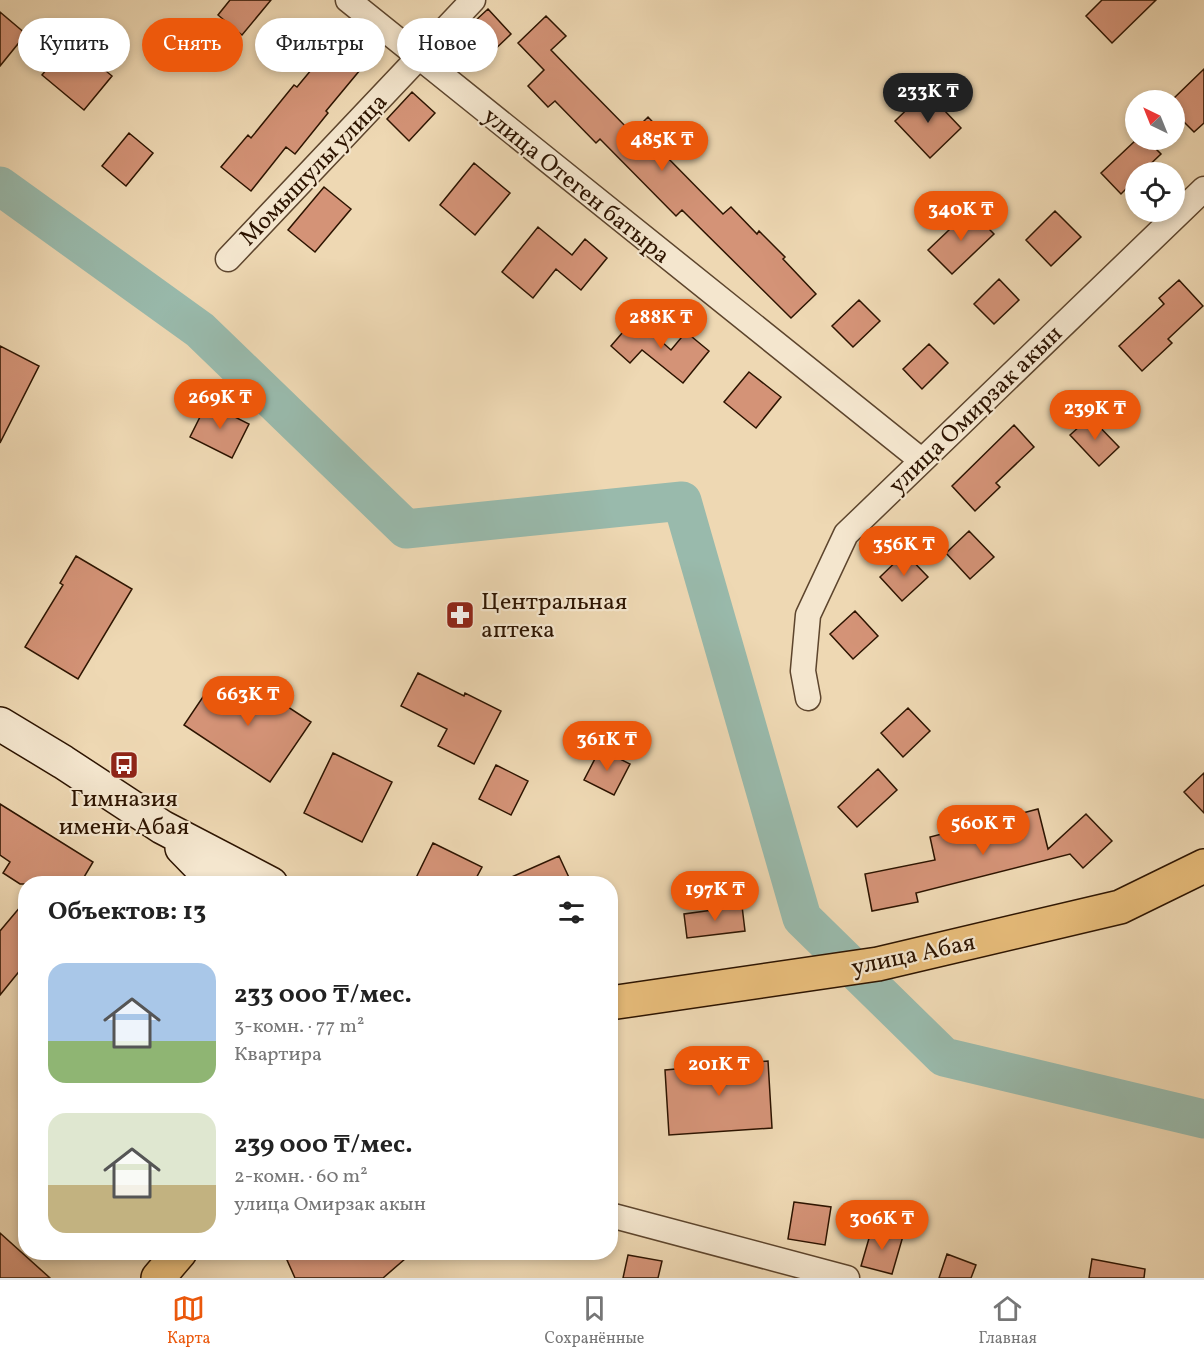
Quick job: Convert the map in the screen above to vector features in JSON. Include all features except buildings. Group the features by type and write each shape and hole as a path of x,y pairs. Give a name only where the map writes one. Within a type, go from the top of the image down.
{"main road":[{"path":"0,724 162,827 256,876"},
{"path":"162,827 209,876"},
{"name":"улица Абая","path":"618,1002 878,964 1120,907 1204,866"},
{"path":"158,1278 173,1260"}],"street":[{"name":"улица Отеген батыра","path":"348,0 397,40"},
{"name":"Момышулы улица","path":"456,18 473,0"},
{"name":"Момышулы улица","path":"228,259 406,72"},
{"name":"улица Отеген батыра","path":"437,72 921,459"},
{"name":"улица Омирзак акын","path":"808,698 803,671 808,615 846,534 921,459 1204,189"},
{"path":"618,1217 847,1278"}],"waterway":[{"path":"0,186 200,330 406,529 682,501 802,918 944,1057 1204,1119"}],"place":[{"name":"Центральная аптека","path":"460,615"},
{"name":"Гимназия имени Абая","path":"124,765"}]}
